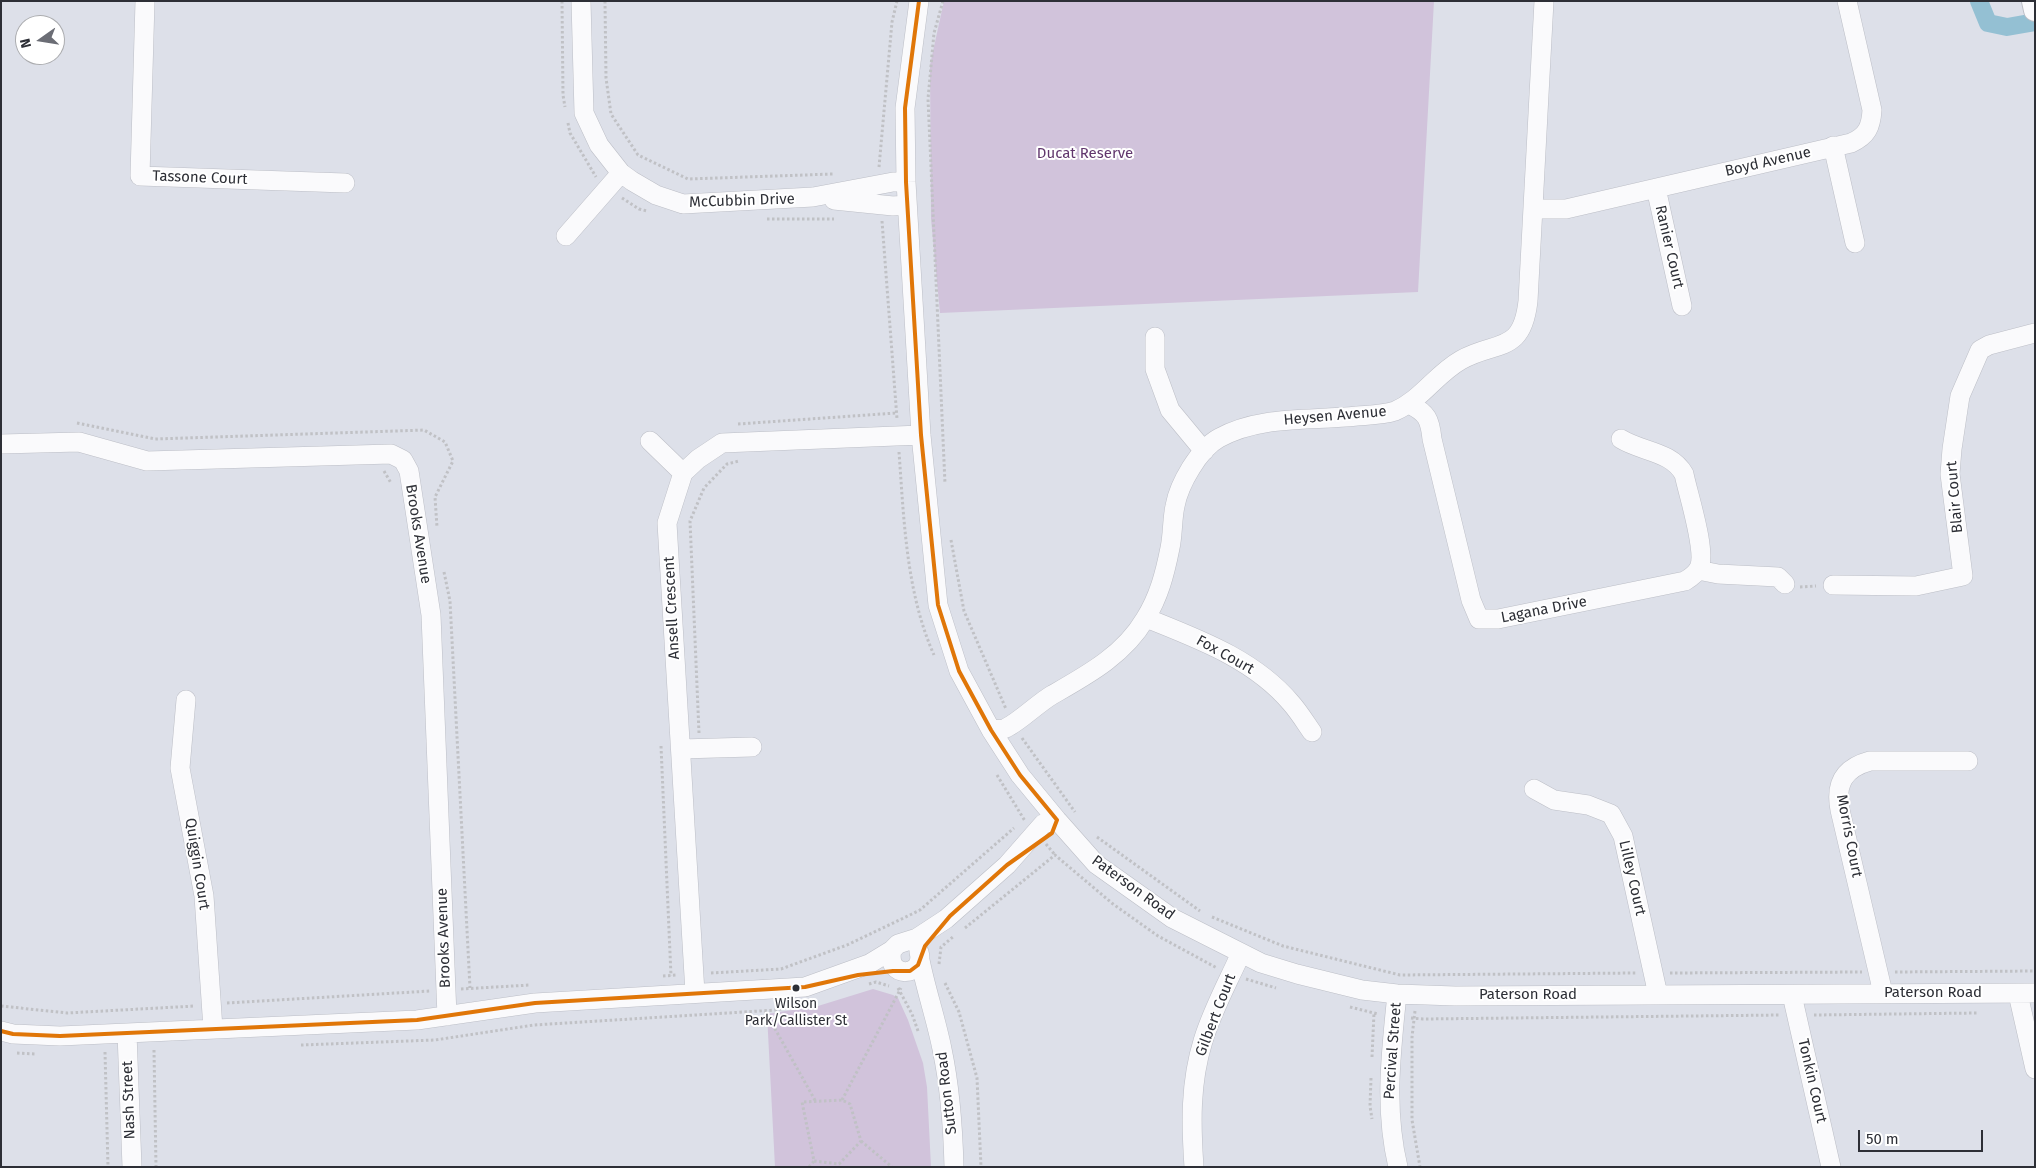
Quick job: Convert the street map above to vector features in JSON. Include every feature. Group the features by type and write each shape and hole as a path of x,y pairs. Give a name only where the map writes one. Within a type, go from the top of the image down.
{"street":[{"name":"Tassone Court","path":"144,1 140,176 345,183"},
{"name":"McCubbin Drive","path":"582,1 584,113 599,144 621,173 656,195 683,204 813,197 893,182 906,182"},
{"name":"Paterson Road","path":"919,1 905,108 906,182 921,435 938,605 959,671 991,730 1020,775 1096,864 1172,918 1261,963 1332,984 1397,994 1792,995 2026,993"},
{"name":"Heysen Avenue","path":"991,730 1000,718 1043,700 1085,676 1109,660 1134,636 1146,618 1162,585 1175,505 1186,476 1204,451 1219,438 1250,426 1272,422 1393,412 1409,404 1443,372 1462,359 1502,346 1521,330 1526,315 1534,210 1544,1"},
{"name":"Boyd Avenue","path":"1534,210 1566,209 1851,143 1860,139 1867,133 1871,122 1872,110 1847,1"},
{"path":"2033,1 2035,10"},
{"path":"1833,146 1855,243"},
{"path":"566,236 621,173"},
{"name":"Ranier Court","path":"1656,188 1682,306"},
{"name":"McCubbin Drive","path":"813,197 893,206 907,205"},
{"name":"Blair Court","path":"1833,585 1916,586 1963,576 1950,474 1960,396 1980,350 1989,345 2035,333"},
{"path":"1155,337 1155,369 1170,410 1204,451"},
{"name":"Lagana Drive","path":"1409,404 1412,416 1432,438 1471,600 1479,619 1498,619 1684,581 1698,570"},
{"path":"650,441 683,473 698,459 722,443 921,435"},
{"path":"1621,439 1632,445 1669,458 1678,464 1684,474 1702,558 1698,570 1718,574 1778,577 1784,584"},
{"name":"Brooks Avenue","path":"1,444 79,442 147,461 391,454 403,460 409,471 430,615 447,1016"},
{"name":"Ansell Crescent","path":"683,473 667,523 681,749 702,974 695,993"},
{"name":"Fox Court","path":"1146,618 1214,646 1260,674 1291,702 1312,732"},
{"name":"Quiggin Court","path":"186,700 180,768 204,896 213,1029"},
{"path":"681,749 752,747"},
{"name":"Morris Court","path":"1883,993 1840,810 1838,799 1839,787 1844,777 1851,770 1860,764 1870,761 1968,761"},
{"name":"Lilley Court","path":"1534,790 1554,800 1600,808 1611,814 1618,824 1623,836 1658,995"},
{"path":"1,1031 13,1034 128,1042 213,1029 416,1020 535,1003 805,987 870,964 899,946 917,938 950,916 1007,865 1043,824 1057,820"},
{"path":"829,979 899,977 915,969 925,946 950,916"},
{"path":"899,946 913,945 918,950 920,958"},
{"path":"899,946 891,958 899,977"},
{"name":"Gilbert Court","path":"1194,1167 1191,1115 1196,1069 1209,1024 1241,954"},
{"name":"Sutton Road","path":"920,958 942,1049 954,1167"},
{"name":"Sutton Road","path":"899,977 934,1019"},
{"path":"2026,993 2035,1069"},
{"name":"Percival Street","path":"1397,994 1389,1078 1392,1129 1398,1167"},
{"name":"Tonkin Court","path":"1792,995 1831,1167"},
{"name":"Nash Street","path":"128,1042 132,1167"}],"path":[{"path":"562,1 563,95 570,133 598,181 640,210 649,212"},
{"path":"605,1 606,78 611,114 638,155 688,179 840,174"},
{"path":"765,219 843,219"},
{"path":"730,425 749,422 896,413"},
{"path":"71,423 80,423 155,439 424,430 445,442 453,461 436,497 437,536"},
{"path":"700,749 690,521 704,488 727,464 743,460"},
{"path":"380,465 391,481 393,490"},
{"path":"442,564 450,601 470,988"},
{"path":"1784,584 1796,587 1833,585"},
{"path":"661,739 671,976"},
{"path":"662,976 781,969 847,945 920,910 1024,820"},
{"path":"702,974 710,963"},
{"path":"1420,974 1412,1037 1412,1120 1420,1167"},
{"path":"867,985 899,977"},
{"path":"899,977 921,1039"},
{"path":"842,1100 899,977"},
{"path":"1,1006 67,1014 537,984"},
{"path":"299,1045 435,1040 534,1024 765,1011 794,1005"},
{"path":"765,1011 816,1102"},
{"path":"96,1052 104,1052 128,1042 154,1050 164,1049"},
{"path":"154,1050 156,1167"},
{"path":"9,1052 42,1054"},
{"path":"104,1052 108,1167"},
{"path":"810,1167 814,1161 802,1102 842,1100 850,1104 861,1141 892,1167"},
{"path":"814,1161 839,1164 861,1141"}],"green space":[{"name":"Ducat Reserve","path":"944,1 1434,1 1418,292 940,313 931,219 930,65"},
{"path":"873,989 898,998 923,1063 927,1087 931,1167 775,1167 767,1014 818,1006"}],"waterway":[{"path":"1979,1 1988,23 2007,27 2035,22"}],"transit line":[{"path":"919,1 905,108 906,182 921,435 938,605 959,671 991,730 1020,775 1057,820"},
{"path":"1,1031 13,1034 60,1036 417,1020 535,1003 805,987 858,975 910,971 918,965 925,946 950,916 1007,865 1052,833 1057,820"}],"place":[{"name":"Wilson Park/Callister St","path":"796,988"}]}
